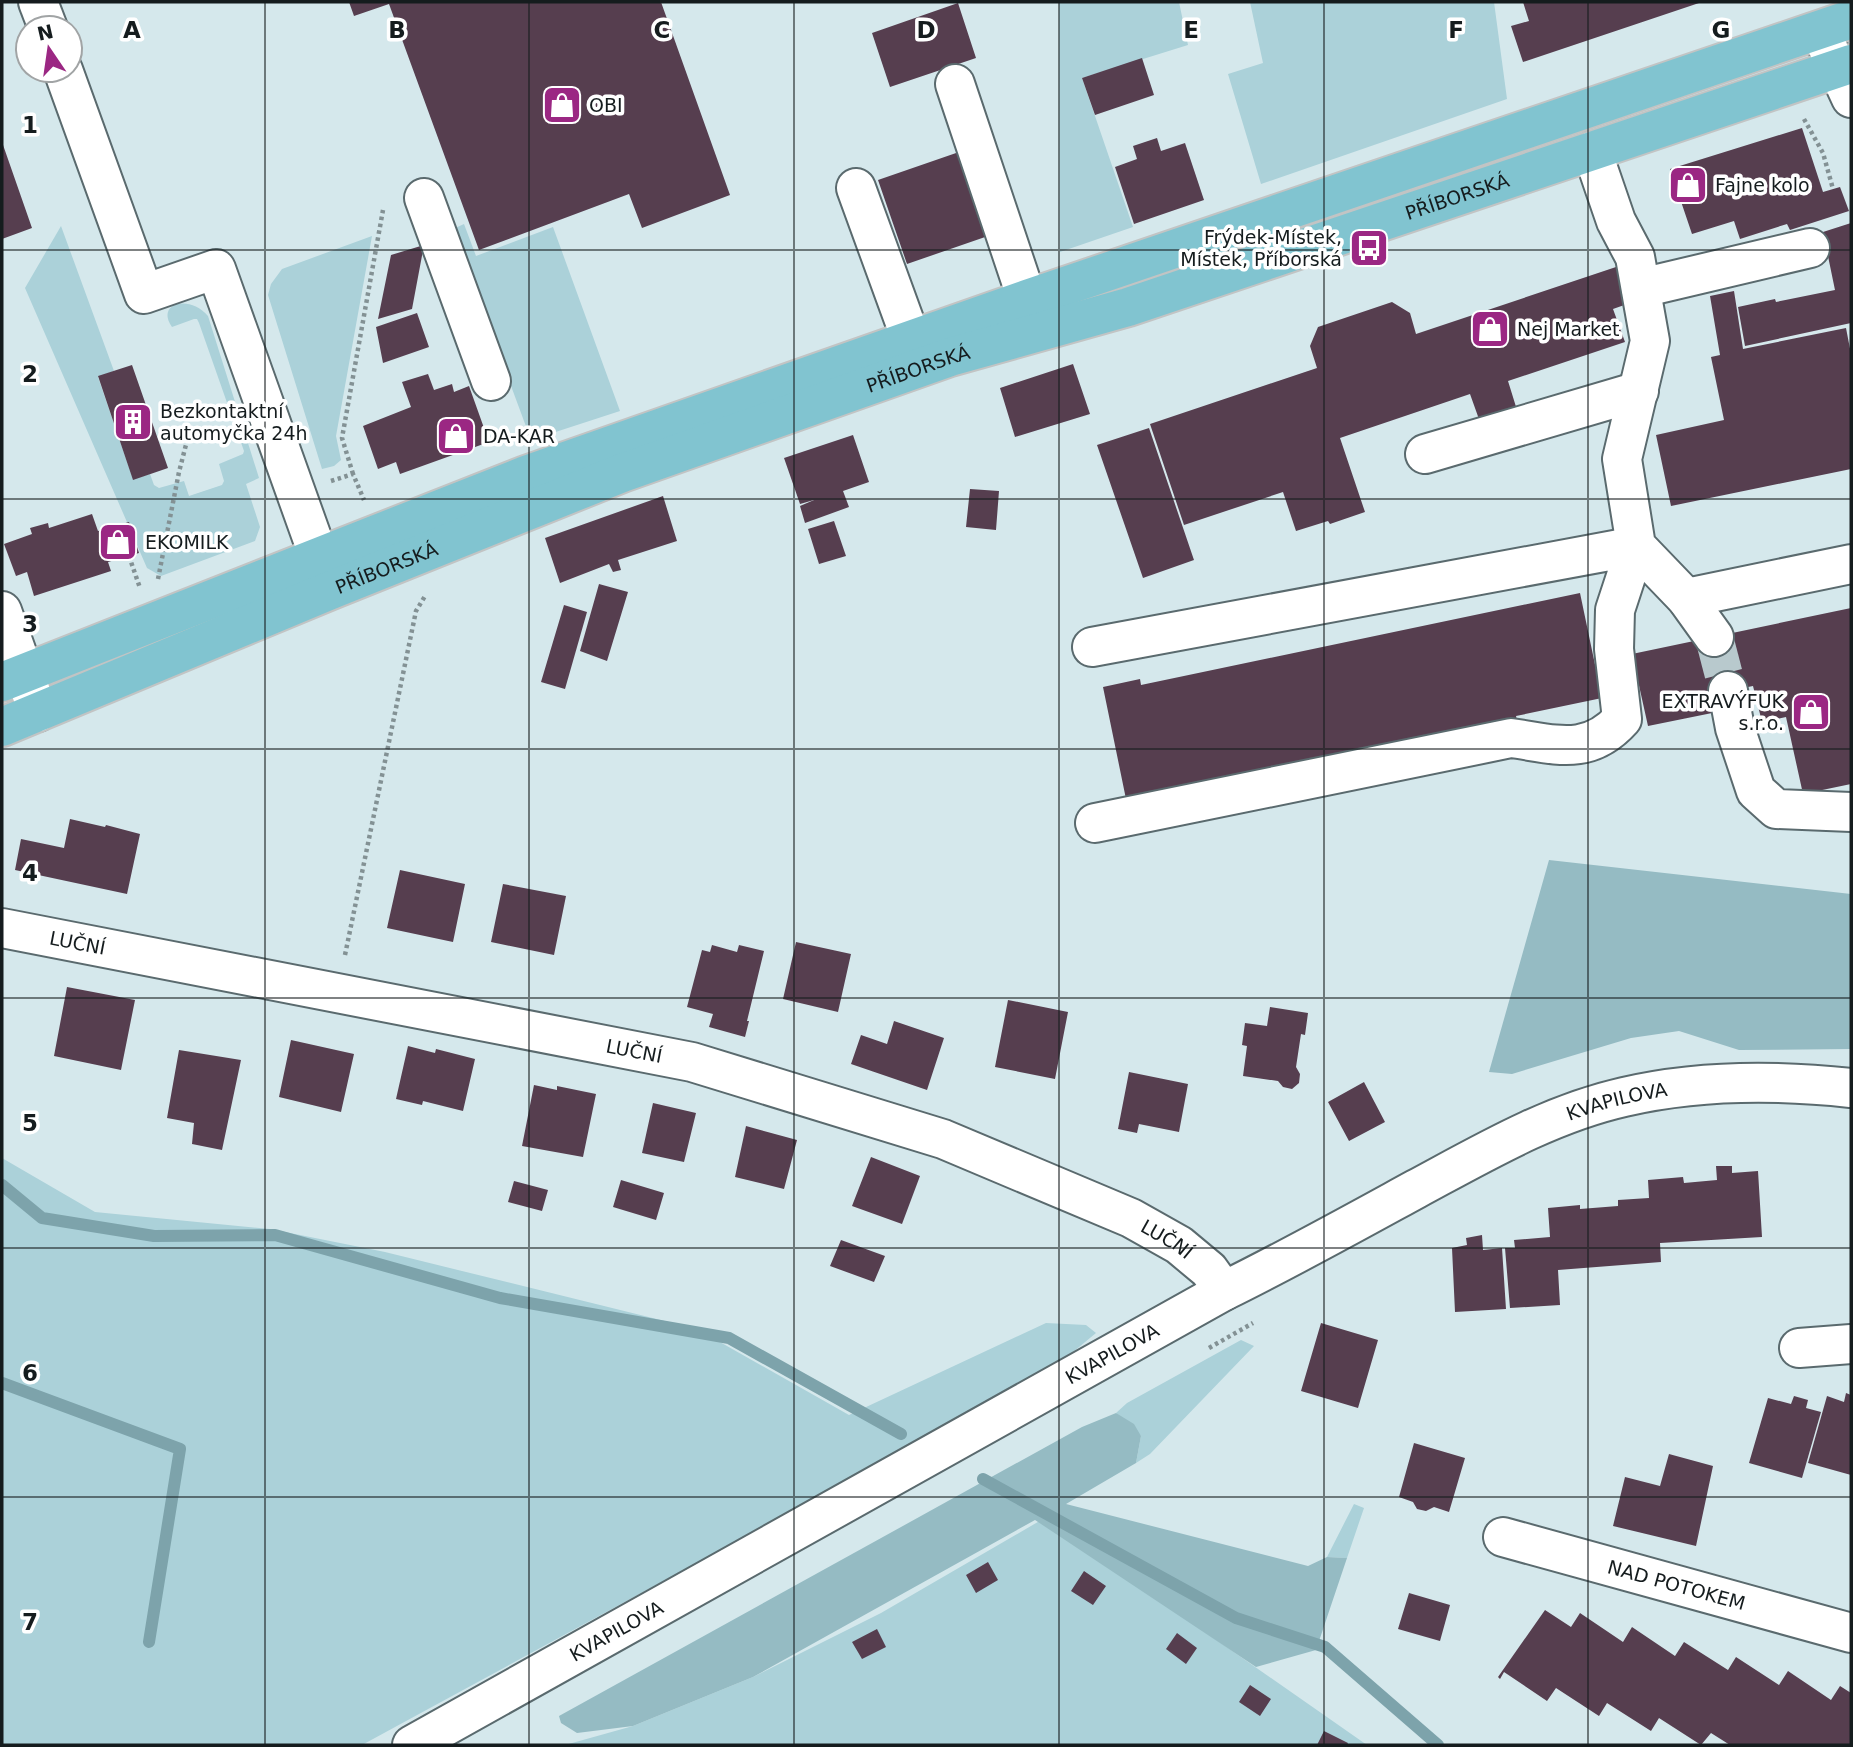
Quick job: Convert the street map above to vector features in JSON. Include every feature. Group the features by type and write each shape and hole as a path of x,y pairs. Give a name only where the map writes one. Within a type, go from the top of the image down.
{"main road":[{"name":"PŘÍBORSKÁ","path":"2,727 526,475 1027,299 1836,25"},
{"name":"PŘÍBORSKÁ","path":"13,677 622,473 924,367 1128,307 1592,151 1847,77"}],"street":[{"path":"1836,25 1847,77"},
{"path":"68,84 144,294 216,268 325,573"},
{"path":"955,84 1027,299"},
{"path":"1095,822 1511,738 1576,746 1608,735 1622,719 1614,649 1615,610 1636,546 1622,459 1650,341 1635,257 1616,221 1592,151"},
{"path":"856,188 911,339"},
{"path":"424,198 491,381"},
{"path":"1641,288 1810,248"},
{"path":"1425,454 1639,391"},
{"path":"1636,546 1686,598 1714,637"},
{"path":"1092,647 1636,546"},
{"path":"1686,598 1851,564"},
{"path":"2,611 13,677 38,712"},
{"path":"1728,691 1735,728 1756,791 1776,809 1851,812"},
{"name":"LUČNÍ","path":"2,928 692,1062 943,1139 1131,1218 1179,1245 1209,1270 1224,1292"},
{"name":"KVAPILOVA","path":"412,1745 1224,1292 1512,1137 1578,1111 1624,1097 1699,1085 1773,1083 1851,1088"},
{"path":"1800,1348 1851,1344"},
{"name":"NAD POTOKEM","path":"1503,1537 1851,1633"}],"path":[{"path":"1802,115 1823,153 1833,189"},
{"path":"353,474 342,438 383,210"},
{"path":"158,580 188,433"},
{"path":"129,556 144,598"},
{"path":"337,994 416,611 428,590"}],"shaded area":[{"path":"1059,2 1179,2 1188,45 1082,78 1133,227 1060,252"},
{"path":"1250,2 1494,2 1507,99 1261,184 1228,74 1263,63"},
{"path":"464,224 476,256 553,227 620,411 531,440 453,229"},
{"path":"61,226 114,371 98,377 133,479 150,474 154,485 159,488 184,481 189,496 222,485 224,481 219,464 243,454 244,451 197,319 172,327 168,312 171,307 184,303 201,309 208,316 259,478 246,484 260,527 255,541 161,576 147,568 25,288"},
{"path":"372,236 336,436 341,460 334,466 322,469 268,295 271,284 282,269"},
{"path":"1549,860 1851,894 1851,1049 1739,1050 1679,1031 1631,1038 1512,1074 1489,1072"},
{"path":"2,1158 95,1212 270,1229 385,1252 697,1329 849,1415 1046,1323 1086,1325 1096,1333 1073,1352 735,1542 362,1745 2,1745"},
{"path":"1241,1340 1254,1346 1150,1454 1136,1463 1141,1436 1116,1413 1127,1403"},
{"path":"1116,1413 1134,1424 1141,1436 1136,1463 1066,1504 1308,1566 1327,1557 1347,1558 1316,1650 1256,1667 1035,1520 753,1677 633,1726 577,1733 561,1723 559,1716 1082,1427"},
{"path":"1354,1504 1364,1508 1347,1558 1327,1557"},
{"path":"1043,1519 1367,1745 565,1745 633,1726 753,1677 881,1613"}],"building":[{"name":"OBI","path":"349,2 661,2 730,195 642,228 629,194 479,250 389,4 354,16"},
{"path":"1523,2 1702,2 1523,62 1511,26 1529,21"},
{"path":"958,3 976,58 890,87 872,33"},
{"path":"1142,58 1154,95 1095,115 1082,78"},
{"path":"1802,128 1823,192 1840,187 1849,211 1790,230 1787,224 1740,239 1734,221 1692,234 1670,169"},
{"path":"1157,138 1161,151 1185,143 1204,200 1134,224 1115,167 1137,159 1133,146"},
{"path":"2,142 32,228 2,239"},
{"path":"959,152 988,236 907,264 878,180"},
{"path":"1851,223 1851,323 1745,346 1738,307 1835,290 1823,232"},
{"path":"424,245 412,309 378,319 391,255"},
{"path":"1619,266 1630,303 1613,309 1625,342 1508,381 1517,410 1480,422 1470,394 1340,438 1365,512 1330,524 1328,521 1296,531 1283,492 1184,525 1150,424 1317,368 1310,346 1318,327 1392,302 1410,313 1416,334"},
{"path":"1734,291 1743,349 1846,328 1851,354 1851,469 1671,506 1656,435 1724,420 1711,357 1720,355 1710,296"},
{"path":"417,313 429,347 383,363 376,327"},
{"path":"1073,364 1090,414 1015,437 1000,388"},
{"name":"Bezkontaktní automyčka 24h","path":"132,365 168,468 133,480 98,376"},
{"path":"428,374 434,390 452,384 454,392 469,386 489,442 400,474 396,462 378,469 363,426 411,407 402,382"},
{"path":"1149,428 1194,560 1143,578 1097,445"},
{"path":"853,435 869,482 843,491 849,507 805,523 800,506 814,500 800,504 784,458"},
{"path":"970,489 999,491 996,530 966,527"},
{"path":"663,496 677,541 618,560 621,570 613,572 609,564 560,583 545,538"},
{"path":"92,514 98,531 129,522 139,553 108,562 111,571 34,596 27,572 16,576 4,544 32,534 30,528 48,523 49,528"},
{"path":"834,521 846,556 819,564 808,529"},
{"path":"599,584 628,592 607,661 580,651"},
{"path":"1580,593 1602,698 1516,716 1519,729 1512,730 1509,718 1126,799 1103,687 1140,679 1141,685"},
{"path":"564,605 587,612 565,689 541,682"},
{"path":"1851,608 1851,784 1803,794 1786,717 1762,722 1753,686 1713,694 1717,712 1648,726 1632,654"},
{"path":"70,819 140,834 127,894 15,870 21,839 64,848"},
{"path":"400,870 465,884 453,942 387,928"},
{"path":"503,884 566,896 554,955 491,942"},
{"path":"796,942 851,954 838,1012 783,999"},
{"path":"712,945 737,952 739,945 764,951 745,1037 709,1027 713,1014 687,1007 702,950 710,952"},
{"path":"67,987 135,1000 121,1070 54,1056"},
{"path":"1008,1000 1068,1012 1055,1079 995,1067"},
{"path":"1270,1007 1308,1013 1305,1035 1301,1034 1296,1067 1300,1074 1299,1083 1292,1089 1283,1087 1278,1081 1243,1076 1247,1046 1242,1045 1245,1023 1267,1026"},
{"path":"894,1021 944,1038 927,1090 851,1064 861,1035 887,1044"},
{"path":"291,1040 354,1054 341,1112 279,1097"},
{"path":"408,1046 435,1053 436,1049 475,1059 463,1111 423,1101 422,1105 396,1099"},
{"path":"179,1050 241,1060 222,1150 192,1144 194,1123 167,1118"},
{"path":"1129,1072 1188,1084 1179,1132 1139,1124 1137,1133 1118,1129"},
{"path":"1364,1082 1385,1122 1349,1141 1328,1102"},
{"path":"534,1085 557,1090 557,1086 596,1094 583,1157 522,1146"},
{"path":"653,1103 696,1113 684,1162 642,1153"},
{"path":"746,1126 797,1140 784,1189 735,1177"},
{"path":"871,1157 920,1176 902,1224 852,1206"},
{"path":"1716,1166 1732,1166 1732,1173 1758,1171 1762,1237 1660,1243 1661,1262 1558,1270 1560,1305 1510,1308 1505,1248 1515,1248 1514,1240 1550,1237 1548,1208 1618,1206 1618,1200 1649,1198 1648,1180 1683,1177 1684,1183 1717,1180"},
{"path":"621,1180 664,1193 656,1220 613,1207"},
{"path":"514,1181 548,1190 542,1211 508,1202"},
{"path":"1482,1235 1483,1250 1502,1248 1506,1309 1455,1312 1452,1248 1467,1245 1466,1238"},
{"path":"841,1240 885,1256 874,1282 830,1266"},
{"path":"1321,1323 1378,1340 1358,1408 1301,1391"},
{"path":"1846,1393 1851,1395 1851,1475 1808,1463 1827,1396 1844,1402"},
{"path":"1794,1396 1808,1400 1806,1408 1821,1412 1802,1478 1749,1463 1768,1398 1791,1404"},
{"path":"1414,1443 1465,1458 1449,1512 1434,1507 1426,1511 1417,1509 1413,1502 1399,1497"},
{"path":"1669,1454 1713,1466 1696,1546 1613,1526 1625,1477 1660,1486"},
{"path":"988,1562 998,1580 976,1593 966,1575"},
{"path":"1084,1571 1106,1586 1093,1605 1071,1591"},
{"path":"1409,1593 1450,1605 1440,1641 1398,1629"},
{"path":"1545,1610 1571,1627 1580,1613 1623,1642 1632,1627 1675,1656 1684,1642 1728,1670 1736,1657 1779,1685 1788,1671 1831,1700 1840,1686 1851,1693 1851,1745 1730,1745 1711,1733 1701,1745 1659,1718 1651,1731 1607,1703 1599,1716 1556,1688 1547,1701 1504,1672 1500,1679 1498,1677"},
{"path":"877,1629 886,1647 862,1659 852,1642"},
{"path":"1177,1633 1197,1648 1186,1664 1166,1649"},
{"path":"1250,1685 1271,1699 1260,1716 1239,1702"},
{"path":"1324,1731 1348,1743 1347,1745 1317,1745"}],"waterway":[{"path":"2,1185 42,1218 154,1236 275,1235 500,1298 729,1338 901,1434"},
{"path":"2,1383 180,1449 149,1642"},
{"path":"983,1479 1236,1618 1325,1647 1438,1745"}],"tunnel":[{"path":"1714,637 1728,691"}],"place":[{"name":"OBI","path":"562,105"},
{"name":"Fajne kolo","path":"1688,185"},
{"name":"Frýdek-Místek, Místek, Příborská","path":"1369,248"},
{"name":"Nej Market","path":"1490,329"},
{"name":"Bezkontaktní automyčka 24h","path":"133,422"},
{"name":"DA-KAR","path":"456,436"},
{"name":"EKOMILK","path":"118,542"},
{"name":"EXTRAVÝFUK s.r.o.","path":"1811,712"}]}
